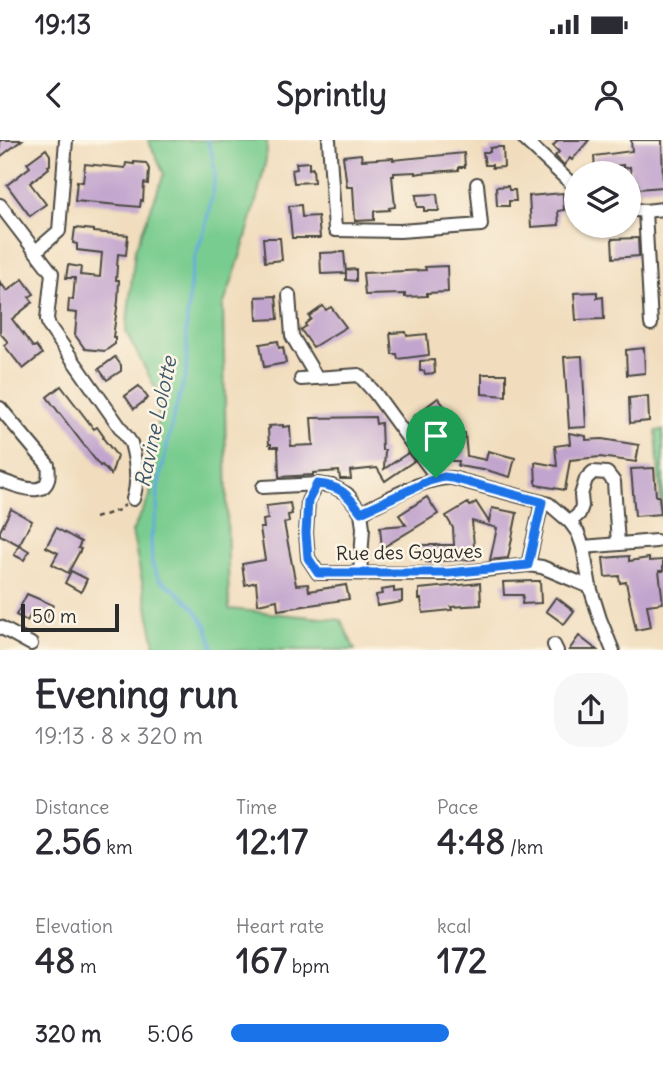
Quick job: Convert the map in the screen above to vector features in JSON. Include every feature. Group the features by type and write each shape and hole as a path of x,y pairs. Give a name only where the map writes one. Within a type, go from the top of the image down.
{"street":[{"path":"36,251 59,230 66,140"},
{"path":"329,140 335,230 400,231 481,225 477,184"},
{"path":"525,140 564,177"},
{"path":"0,205 52,273 47,319 49,326 131,443 135,461 136,489 133,499"},
{"path":"641,211 663,209"},
{"path":"645,211 651,324"},
{"path":"289,295 292,336 317,378"},
{"path":"301,379 359,375 436,478"},
{"path":"0,408 48,465 49,475 44,486 37,490 24,489 0,480"},
{"path":"570,522 579,514 582,506 581,495 586,479 593,472 607,473 614,482 618,544"},
{"path":"361,512 436,478 452,478 549,504 570,522 578,533 590,587 613,650"},
{"name":"Rue des Goyaves","path":"317,484 308,501 306,533 308,558 318,573 449,573 528,565 542,567 590,587"},
{"path":"263,487 332,485 347,494 361,512 363,528 360,573"},
{"path":"528,565 542,502"},
{"path":"583,547 656,541"},
{"path":"0,627 31,644"}],"path":[{"path":"95,518 119,510 133,499"}],"green space":[{"path":"148,140 267,140 266,161 254,208 223,306 229,609 341,620 355,650 156,650 132,532 150,496 160,397 126,332 135,250 164,174"},
{"path":"663,430 663,536 656,431"}],"building":[{"path":"0,140 22,140 0,157"},
{"path":"558,140 589,140 572,160 570,158 564,161 564,165 555,156 559,152 553,146"},
{"path":"631,140 662,140 663,187 641,189 641,161 594,161 594,156 632,151"},
{"path":"503,147 504,167 492,168 492,165 485,165 483,152 490,152 490,148"},
{"path":"46,149 50,155 49,168 30,183 46,204 30,216 7,185 30,167 27,163"},
{"path":"464,153 465,167 459,167 459,170 394,173 395,207 374,211 374,220 355,221 353,187 347,187 343,156 361,154 362,160 393,160"},
{"path":"309,162 309,169 313,168 314,182 294,183 292,170 297,169 296,163"},
{"path":"126,163 146,163 149,169 148,184 144,183 140,207 75,201 77,181 83,182 85,164 125,168"},
{"path":"508,186 509,190 515,190 516,201 509,201 509,206 497,206 496,187"},
{"path":"563,193 564,210 558,211 559,225 531,227 529,196"},
{"path":"437,194 439,211 424,211 424,207 417,207 416,195"},
{"path":"301,205 302,217 318,216 320,238 292,238 289,206"},
{"path":"75,228 128,235 126,255 118,254 118,301 113,337 115,344 105,351 85,349 75,335 77,313 68,312 69,299 73,300 75,278 66,278 68,265 81,267 80,275 100,277 102,253 77,250 77,244 73,243"},
{"path":"263,238 280,238 282,260 265,262"},
{"path":"638,238 639,256 613,258 612,239"},
{"path":"344,252 346,273 321,274 320,253"},
{"path":"447,266 448,292 405,297 405,294 365,295 363,273 426,270 425,267"},
{"path":"356,269 356,281 346,280 346,270"},
{"path":"23,279 34,294 29,297 33,302 12,319 33,347 36,346 42,354 23,369 4,345 8,342 0,333 0,282 7,291"},
{"path":"597,292 597,298 603,297 604,319 576,320 574,293"},
{"path":"276,296 278,319 257,320 256,297"},
{"path":"323,306 326,310 331,307 346,327 313,347 301,330 311,319 309,316"},
{"path":"406,332 407,336 427,334 429,355 398,359 397,354 392,354 390,333"},
{"path":"278,341 279,348 283,347 286,363 264,367 260,344"},
{"path":"644,348 645,373 627,375 626,350"},
{"path":"582,356 586,427 569,428 564,357"},
{"path":"115,357 121,365 121,371 107,380 99,369"},
{"path":"434,360 435,373 425,374 420,371 420,361"},
{"path":"482,374 506,374 506,396 482,394"},
{"path":"61,386 94,429 97,427 117,456 111,475 100,466 47,397"},
{"path":"139,386 148,398 134,409 125,396"},
{"path":"648,396 649,421 630,423 629,398"},
{"path":"438,398 453,417 427,436 413,417"},
{"path":"375,417 376,424 381,423 382,450 385,450 384,469 408,453 414,461 385,481 377,468 350,471 351,479 340,479 339,471 279,477 278,447 271,447 269,444 269,426 290,426 291,446 313,445 311,418"},
{"path":"453,433 465,433 467,456 486,460 488,451 515,458 510,477 483,469 458,466 459,461 452,461"},
{"path":"569,433 586,436 586,440 602,439 639,445 636,462 600,457 570,460 565,490 536,485 535,462 557,466 555,446 570,444"},
{"path":"654,468 656,496 659,496 661,514 635,516 631,469"},
{"path":"427,497 438,514 382,548 380,527 406,525 399,515"},
{"path":"476,502 489,522 492,508 517,513 508,558 490,560 497,528 472,521 475,559 439,563 419,559 418,545 454,545 453,528 446,516 468,503 470,506"},
{"path":"290,503 292,514 288,515 289,522 284,523 296,585 308,584 309,591 346,585 349,599 278,610 277,600 258,604 256,582 245,585 242,564 265,560 260,528 264,528 263,520 268,519 266,506"},
{"path":"11,509 32,521 19,545 0,535"},
{"path":"56,528 81,542 78,548 81,549 68,573 52,564 58,553 46,547"},
{"path":"19,545 29,551 24,560 14,555"},
{"path":"629,556 629,561 649,558 649,561 663,560 663,571 659,571 663,603 647,605 651,627 636,630 626,582 620,583 619,576 605,577 603,558"},
{"path":"71,571 87,579 81,592 65,583"},
{"path":"540,581 541,603 522,604 523,595 504,595 503,582"},
{"path":"480,583 481,605 451,607 452,610 423,613 419,589"},
{"path":"394,588 394,592 402,591 402,602 377,606 376,595 382,594 381,590"},
{"path":"27,594 53,605 44,623 30,616 27,621 16,615"},
{"path":"556,597 574,611 564,624 546,611"},
{"path":"579,636 597,650 569,650"}],"waterway":[{"name":"Ravine Lolotte","path":"207,140 215,172 213,192 191,275 186,331 186,374 173,418 158,488 151,538 152,564 159,579 192,605 207,627 214,650"}],"route":[{"path":"436,478 452,478 542,502 528,565 449,573 318,573 308,558 306,533 308,501 317,484 332,485 347,494 361,512 436,478"}]}
